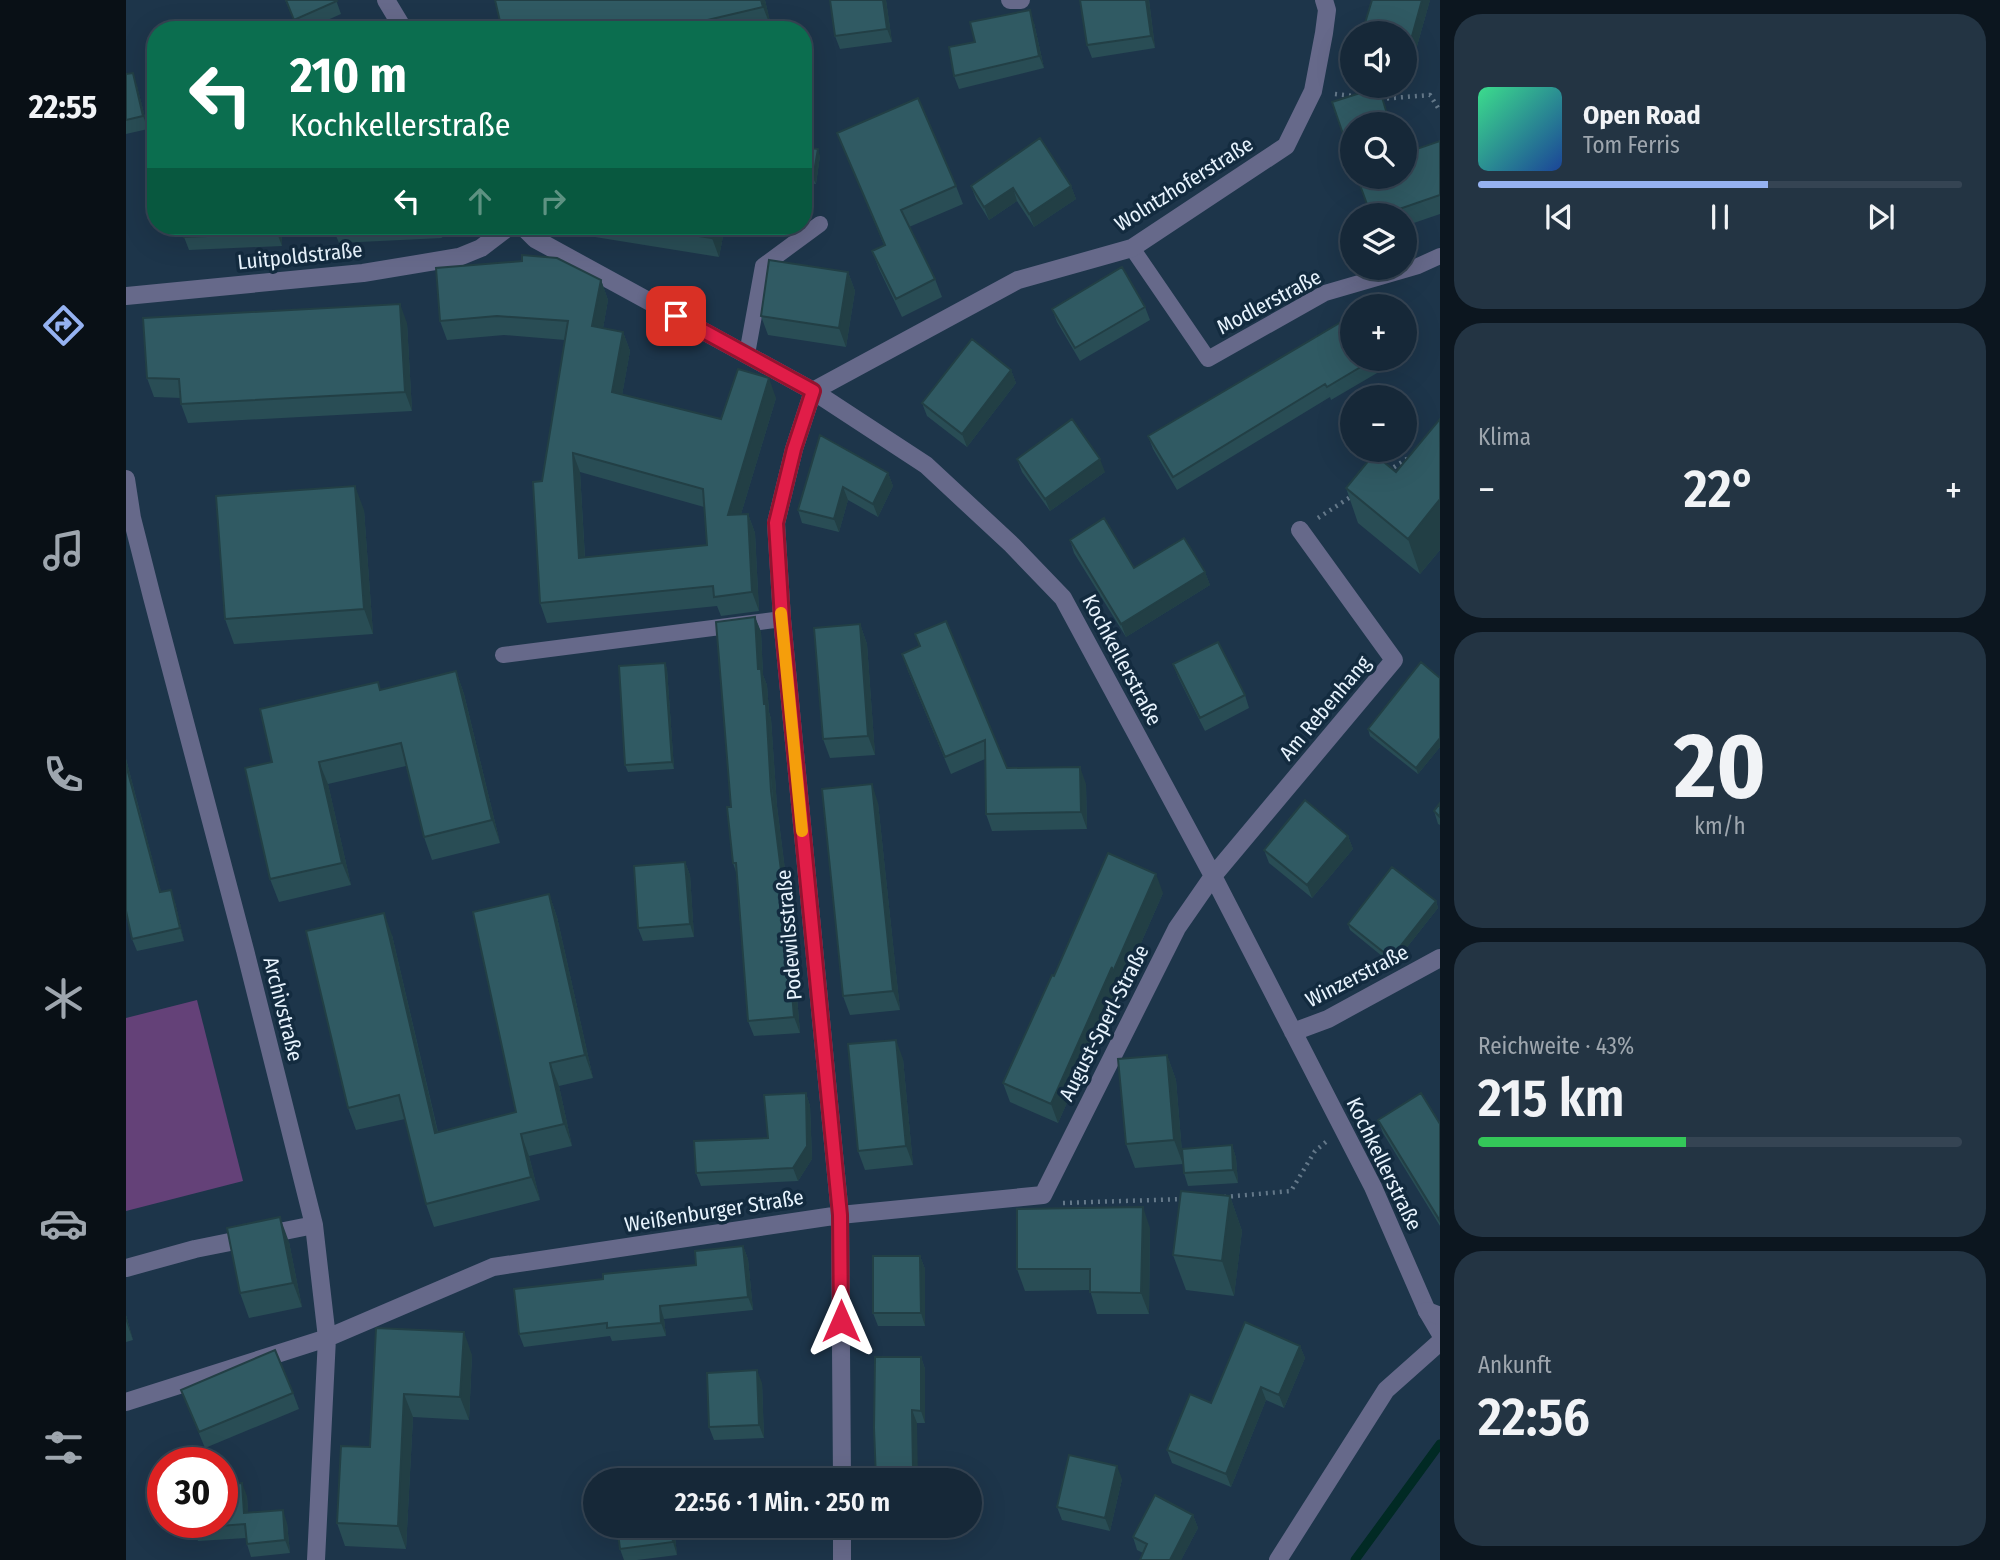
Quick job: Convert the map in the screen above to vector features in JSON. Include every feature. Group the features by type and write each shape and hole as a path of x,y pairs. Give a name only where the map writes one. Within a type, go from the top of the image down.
{"street":[{"path":"386,0 399,21"},
{"path":"1010,0 1021,0"},
{"name":"Wolntzhoferstraße","path":"813,391 1018,280 1132,248 1286,146 1313,91 1324,33 1324,0"},
{"name":"Luitpoldstraße","path":"126,296 363,273 458,257 481,248 498,235"},
{"name":"Kochkellerstraße","path":"534,235 813,391 926,465 1063,597 1213,876 1373,1186 1434,1314 1440,1333"},
{"name":"Podewilsstraße","path":"813,391 794,449 776,523 782,619 840,1215 842,1468"},
{"name":"Archivstraße","path":"126,479 132,518 314,1224 327,1338 316,1560"},
{"name":"Am Rebenhang","path":"1213,876 1394,660 1300,530"},
{"name":"August-Sperl-Straße","path":"1043,1195 1177,928 1213,876"},
{"name":"Winzerstraße","path":"1293,1032 1328,1019 1440,958"},
{"name":"Weißenburger Straße","path":"126,1402 327,1338 493,1267 840,1215 1043,1195"},
{"path":"126,1268 195,1249 314,1224"},
{"path":"1278,1560 1386,1390 1440,1342"},
{"path":"842,1538 842,1560"}],"lane":[{"path":"812,230 820,224"},
{"path":"747,355 763,266 805,235"},
{"name":"Modlerstraße","path":"1132,248 1208,359 1325,293 1418,266 1440,256"},
{"path":"503,655 782,619"}],"path":[{"path":"1313,91 1340,95"},
{"path":"1376,99 1430,95 1440,111"},
{"path":"1386,473 1419,451"},
{"path":"1300,530 1354,494"},
{"path":"1212,1198 1291,1191 1315,1151 1343,1129"},
{"path":"1043,1195 1063,1203 1185,1199"}],"shaded area":[{"path":"197,1000 243,1181 126,1211 126,1018"}],"building":[{"path":"286,0 336,0 337,1 294,20"},
{"path":"495,0 761,0 763,7 703,21 500,21"},
{"path":"830,0 883,0 887,29 835,36"},
{"path":"1080,0 1146,0 1151,36 1087,45"},
{"path":"1372,0 1422,0 1416,21 1366,21"},
{"path":"1030,10 1039,56 954,76 949,47 975,42 970,22"},
{"path":"133,73 143,116 126,120 126,74"},
{"path":"918,98 956,186 901,210 935,279 896,299 872,251 885,245 837,133"},
{"path":"1345,98 1382,98 1386,112 1340,112 1340,125 1332,102"},
{"path":"1040,138 1071,186 1029,214 1013,188 984,207 971,186"},
{"path":"1440,141 1440,195 1417,203 1367,203 1361,189 1417,189 1417,149"},
{"path":"812,148 818,149 812,178"},
{"path":"184,235 230,235 184,237"},
{"path":"522,255 557,258 601,280 592,326 623,332 612,392 721,419 738,369 769,378 728,515 748,514 752,592 714,597 713,586 540,603 533,482 542,481 568,321 497,316 440,321 436,268 522,261","holes":["573,453 703,489 707,545 579,558"]},
{"path":"769,260 848,272 839,328 761,316"},
{"path":"1122,267 1145,307 1075,348 1052,309"},
{"path":"400,304 405,392 181,404 179,379 147,378 143,318"},
{"path":"1340,323 1340,371 1354,371 1327,387 1325,384 1173,477 1148,436"},
{"path":"972,339 1011,370 962,434 922,403"},
{"path":"1072,419 1100,459 1045,499 1017,459"},
{"path":"1440,419 1440,499 1408,539 1346,488 1367,462 1384,462 1396,472 1404,462 1417,462 1417,447"},
{"path":"820,435 888,473 873,504 843,487 834,519 798,510"},
{"path":"355,486 364,609 225,619 216,496"},
{"path":"1104,518 1134,568 1184,538 1205,572 1121,624 1070,540"},
{"path":"755,617 758,669 761,669 766,704 771,791 784,894 794,1017 748,1021 736,863 733,863 727,807 731,807 716,622"},
{"path":"946,621 1007,768 1080,767 1081,812 986,814 985,740 945,757 902,654 920,646 915,634"},
{"path":"860,624 868,736 823,739 814,628"},
{"path":"1218,642 1245,695 1200,718 1173,664"},
{"path":"1421,662 1440,678 1440,738 1416,768 1368,729"},
{"path":"665,663 672,762 625,765 619,666"},
{"path":"456,671 492,820 424,837 401,743 319,762 342,863 270,879 245,768 272,762 260,709 378,682 380,690"},
{"path":"126,765 160,892 171,890 180,928 132,939 126,911"},
{"path":"872,784 893,991 843,996 822,789"},
{"path":"1305,800 1348,836 1307,885 1264,850"},
{"path":"1440,803 1440,817 1434,811"},
{"path":"1108,853 1156,874 1051,1104 1003,1083"},
{"path":"685,862 690,924 638,928 634,866"},
{"path":"1392,867 1436,901 1391,958 1348,924"},
{"path":"549,894 585,1055 550,1063 564,1124 521,1134 531,1177 426,1204 399,1095 348,1108 306,931 384,913 435,1133 516,1112 473,912"},
{"path":"896,1040 906,1146 858,1151 848,1044"},
{"path":"1167,1055 1174,1140 1126,1144 1118,1059"},
{"path":"806,1093 807,1146 793,1168 696,1173 694,1141 768,1138 764,1095"},
{"path":"1421,1093 1440,1124 1440,1221 1378,1120"},
{"path":"1232,1145 1233,1170 1184,1173 1182,1149"},
{"path":"1181,1191 1230,1196 1222,1261 1173,1255"},
{"path":"1143,1207 1141,1293 1090,1292 1090,1269 1017,1269 1017,1209"},
{"path":"280,1217 293,1283 240,1293 227,1228"},
{"path":"743,1246 748,1297 660,1306 661,1323 607,1328 607,1323 519,1334 514,1289 603,1279 603,1274 696,1265 695,1251"},
{"path":"873,1256 920,1256 921,1313 873,1313"},
{"path":"1245,1322 1300,1346 1279,1395 1261,1387 1226,1474 1167,1450 1190,1394 1211,1403"},
{"path":"376,1328 464,1332 460,1397 404,1394 398,1526 337,1523 341,1446 370,1447"},
{"path":"275,1350 293,1393 199,1432 181,1390"},
{"path":"875,1357 921,1357 921,1411 912,1410 913,1468 876,1468"},
{"path":"757,1370 759,1425 709,1427 707,1373"},
{"path":"1069,1455 1117,1466 1105,1518 1057,1507"},
{"path":"238,1483 242,1483 244,1513 283,1510 285,1540 247,1544 245,1524 238,1525"},
{"path":"1155,1495 1193,1515 1170,1560 1140,1560 1147,1544 1133,1537"},
{"path":"619,1538 672,1538 673,1542 620,1549"}],"waterway":[{"path":"1355,1560 1440,1444"}],"slow traffic":[{"path":"781,613 802,831"}],"route":[{"path":"676,316 813,391 794,449 776,523 782,619 840,1215 841,1321"}]}
